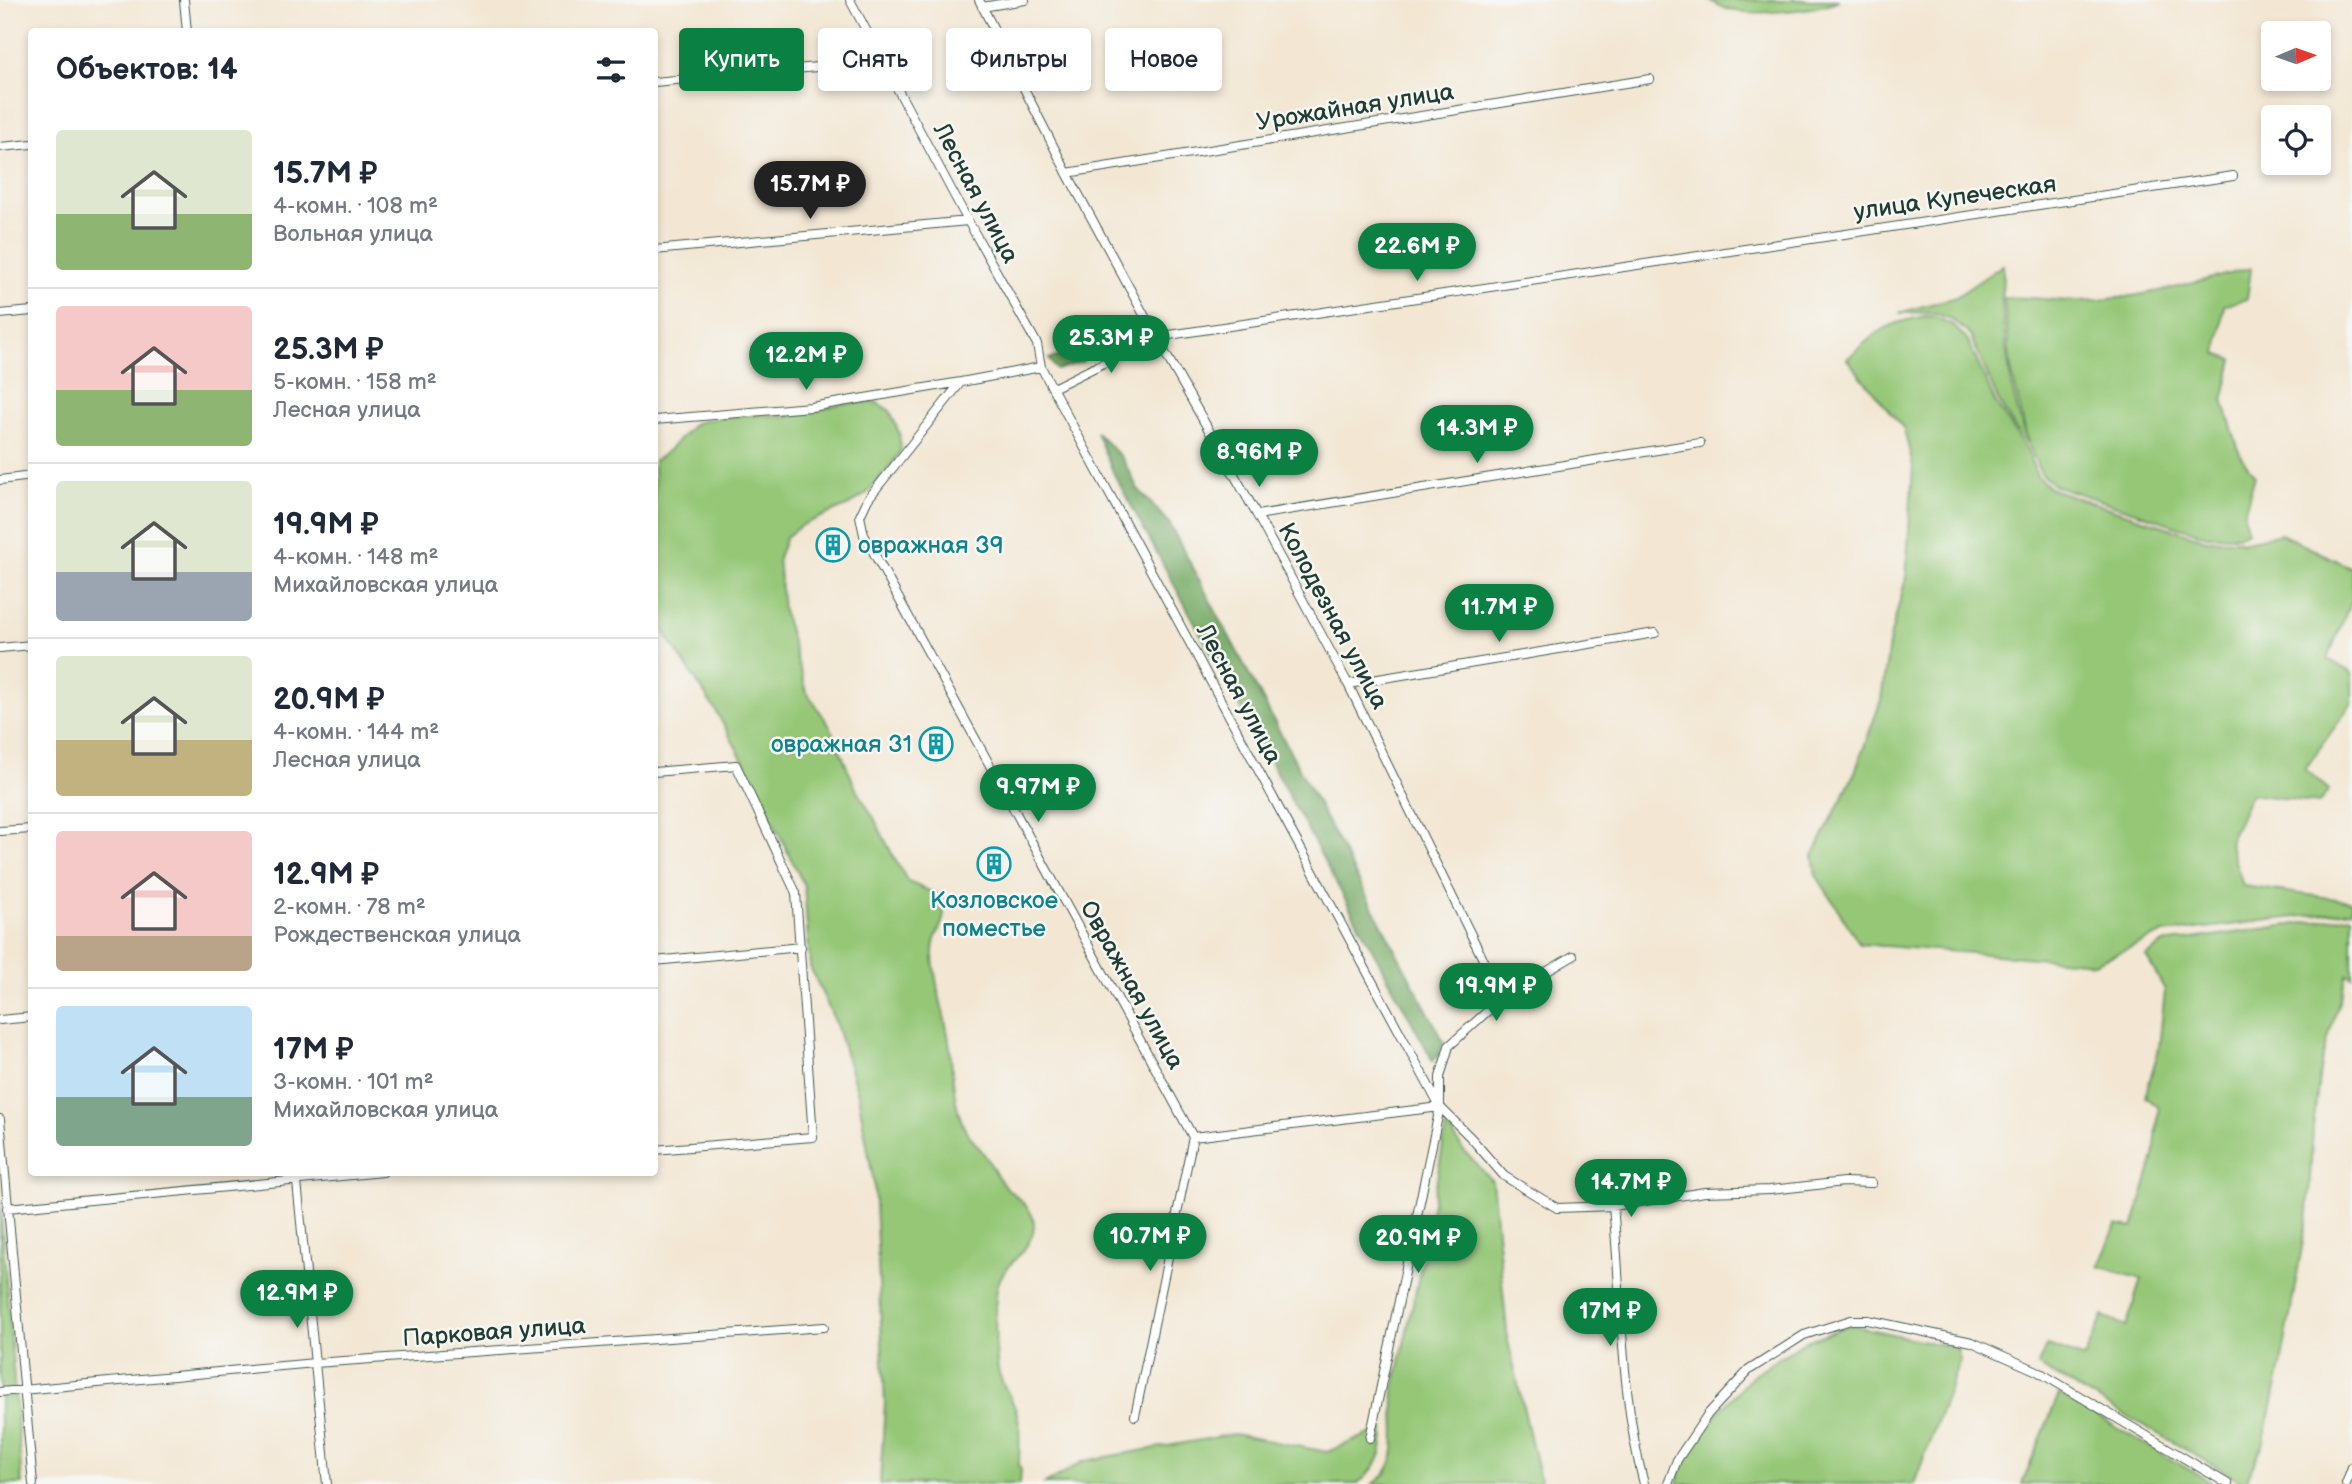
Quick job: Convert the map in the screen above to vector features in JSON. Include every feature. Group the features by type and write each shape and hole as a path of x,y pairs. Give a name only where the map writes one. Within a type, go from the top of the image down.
{"street":[{"path":"184,0 187,28"},
{"name":"Лесная улица","path":"850,0 865,28"},
{"path":"980,3 1025,0"},
{"name":"Колодезная улица","path":"980,3 1067,173 1156,337 1258,515 1348,684 1502,998"},
{"path":"658,82 818,67"},
{"name":"Урожайная улица","path":"1067,173 1650,79"},
{"name":"Лесная улица","path":"899,91 1037,344 1041,367 1052,388 1440,1107 1504,1176 1557,1208 1613,1206 1706,1192 1770,1190 1844,1182 1872,1183"},
{"path":"0,147 28,144"},
{"name":"улица Купеческая","path":"1052,388 1156,337 2233,176"},
{"path":"658,250 968,221"},
{"path":"0,314 28,311"},
{"path":"658,420 811,407 1041,367"},
{"name":"Овражная улица","path":"961,382 868,499 860,516 864,535 1193,1137"},
{"path":"1258,515 1700,443"},
{"path":"0,480 28,477"},
{"path":"1348,684 1655,633"},
{"path":"0,648 28,645"},
{"path":"658,772 736,765 796,893 813,1136 658,1150"},
{"path":"0,831 28,828"},
{"path":"658,961 801,947"},
{"path":"1370,1438 1440,1107 1440,1077 1449,1046 1502,998 1573,956"},
{"path":"0,1020 28,1017"},
{"path":"1135,1416 1193,1137 1440,1107"},
{"path":"0,1119 33,1484"},
{"path":"7,1208 297,1176 327,1484"},
{"path":"1613,1206 1627,1384 1637,1457 1644,1484"},
{"path":"1668,1484 1677,1460 1708,1414 1749,1370 1804,1335 1851,1320 1868,1320 1972,1342 2037,1371 2228,1484"},
{"name":"Парковая улица","path":"0,1392 315,1363 824,1327"},
{"path":"2346,1484 2352,1467"}],"green space":[{"path":"1709,0 1839,0 1782,12 1749,12 1724,8"},
{"path":"2003,265 2002,303 2007,356 2017,409 2028,443 2011,369 2004,298 2101,300 2167,289 2251,268 2247,299 2224,305 2217,354 2233,360 2223,400 2241,457 2255,476 2244,513 2247,531 2238,536 2207,536 2054,485 2041,474 2030,448 1998,400 1971,337 1963,328 1939,314 1899,313 1956,297"},
{"path":"1926,316 1953,325 1968,341 1995,402 2027,450 2037,476 2051,489 2206,540 2240,542 2281,534 2352,568 2352,598 2328,659 2352,673 2352,703 2305,769 2329,790 2319,803 2251,794 2229,842 2243,886 2352,901 2352,910 2164,933 2095,963 1860,944 1816,875 1813,856 1855,772 1881,700 1890,638 1906,578 1913,466 1904,429 1847,359 1865,342 1891,325"},
{"path":"1076,353 1083,361 1057,370 1049,359"},
{"path":"876,402 890,411 899,433 901,449 893,463 867,493 851,504 802,525 786,537 778,558 783,610 806,691 831,728 856,789 908,882 939,895 944,912 935,938 934,967 958,1108 969,1135 1004,1185 1031,1212 1033,1219 1034,1226 1028,1244 1000,1280 995,1306 999,1374 1017,1412 1019,1424 1020,1484 880,1484 885,1403 874,1184 858,1094 835,1021 810,967 804,885 716,711 658,623 658,458 695,423 748,415 793,416 841,404"},
{"path":"1096,432 1122,458 1138,489 1169,523 1444,1042 1433,1061 1114,474"},
{"path":"2352,916 2352,977 2347,974 2321,1063 2313,1128 2308,1213 2280,1371 2263,1445 2245,1483 2037,1365 2048,1345 2084,1358 2103,1316 2126,1327 2141,1279 2099,1266 2116,1225 2133,1228 2154,1157 2159,1108 2145,1097 2159,1048 2165,990 2146,956 2164,943"},
{"path":"1446,1128 1449,1128 1463,1150 1492,1181 1508,1341 1541,1484 1373,1484 1391,1465 1395,1444 1394,1389 1423,1258"},
{"path":"0,1201 22,1484 0,1484"},
{"path":"1850,1325 1957,1348 1960,1360 1914,1484 1678,1484 1682,1463 1712,1419 1754,1374 1806,1341"},
{"path":"2059,1394 2214,1484 2022,1484"},
{"path":"1384,1428 1383,1446 1378,1460 1358,1484 1045,1484 1084,1461 1234,1434 1327,1452"}],"place":[{"name":"овражная 39","path":"833,545"},
{"name":"овражная 31","path":"936,744"},
{"name":"Козловское поместье","path":"994,864"}]}
